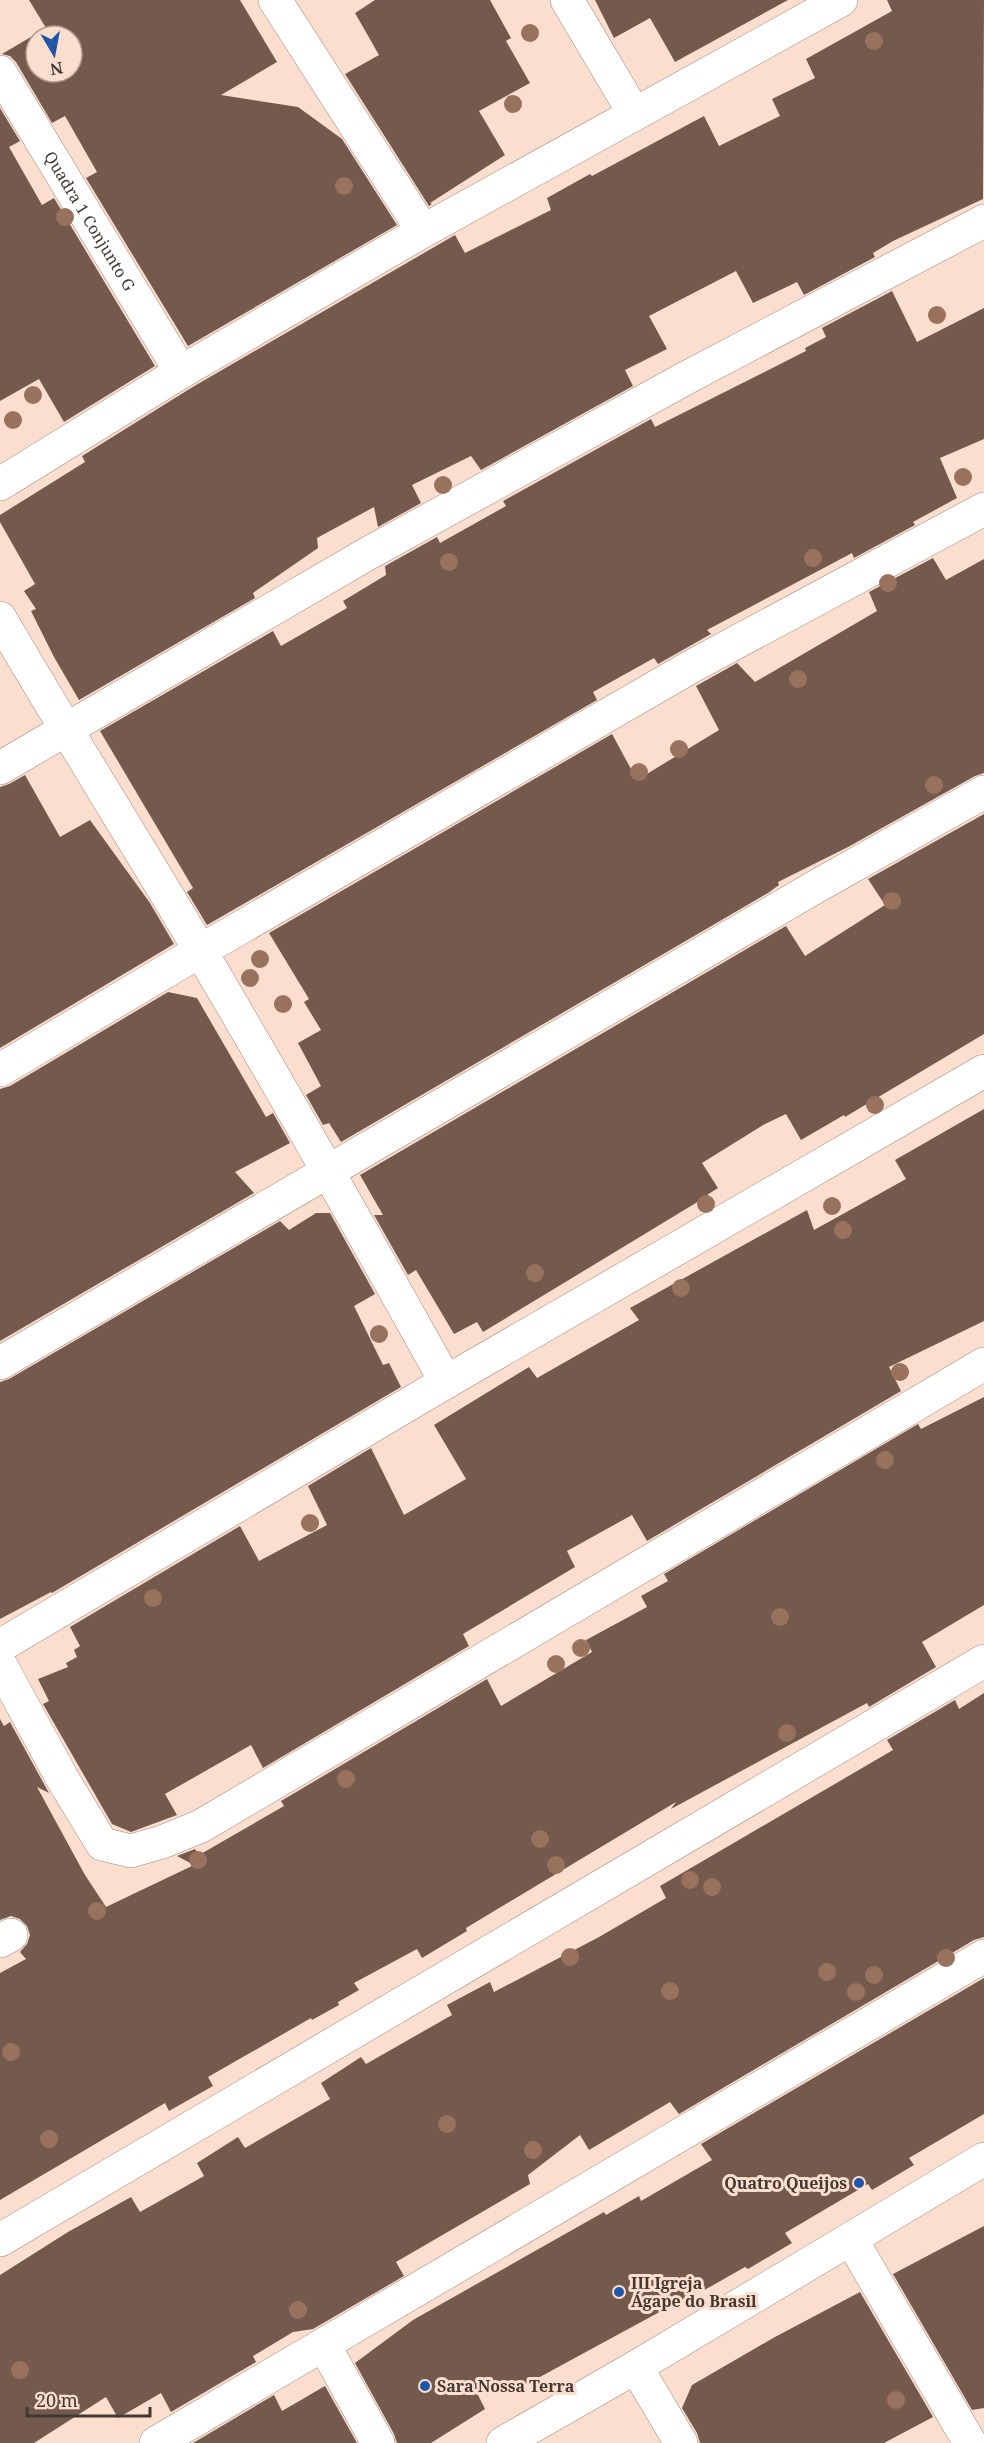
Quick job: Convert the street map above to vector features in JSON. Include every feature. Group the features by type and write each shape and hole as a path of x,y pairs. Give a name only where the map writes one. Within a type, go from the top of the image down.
{"street":[{"path":"275,0 423,231"},
{"path":"567,0 634,113"},
{"path":"0,484 181,372 423,231 841,0"},
{"name":"Quadra 1 Conjunto G","path":"0,72 181,372"},
{"path":"0,768 377,548 686,378 984,221"},
{"path":"0,1070 200,951 694,665 984,509"},
{"path":"0,618 65,731 200,951 330,1172 446,1382"},
{"path":"0,1363 807,892 984,792"},
{"path":"0,1646 446,1382 984,1071"},
{"path":"0,1664 62,1778 102,1844 131,1851 162,1842 211,1820 984,1364"},
{"path":"0,2240 984,1661"},
{"path":"156,2443 984,1956"},
{"path":"503,2443 636,2367 984,2159"},
{"path":"850,2239 970,2443"},
{"path":"324,2345 378,2443"},
{"path":"636,2367 681,2443"}],"building":[{"path":"29,0 240,0 277,62 221,95 298,107 342,139 397,225 188,346 86,178 97,172 65,116 52,123 29,84 84,84 84,24 44,24"},
{"path":"375,0 490,0 511,38 506,41 530,83 479,111 505,155 430,203 432,204 429,206 345,74 379,55 355,13"},
{"path":"595,0 788,0 675,62 650,18 614,38"},
{"path":"887,0 984,0 983,199 893,241 873,253 875,257 804,295 797,282 753,303 736,271 649,316 667,349 625,370 633,386 481,470 471,456 412,485 421,503 378,527 374,507 317,538 318,548 253,593 255,598 79,700 31,611 36,609 24,591 35,584 0,522 0,515 85,462 82,456 191,388 455,235 465,253 551,210 547,198 704,116 719,146 780,116 772,99 815,78 806,59 892,11"},
{"path":"24,41 24,76 10,56 2,54"},
{"path":"0,108 20,141 9,147 42,205 54,198 155,366 64,422 39,379 0,401"},
{"path":"892,291 917,342 984,308 984,439 940,458 957,498 913,522 915,525 854,558 852,553 707,630 711,634 658,664 654,658 593,692 597,700 207,925 187,892 193,888 100,731 273,631 281,646 347,608 343,601 386,575 385,566 437,537 440,543 506,506 503,501 651,419 655,427 806,351 805,348 826,337 822,328"},
{"path":"933,558 946,580 984,559 984,773 848,847 778,882 779,885 768,893 341,1142 329,1123 323,1125 306,1095 321,1086 298,1043 321,1030 304,1002 309,999 269,933 612,734 637,780 719,730 696,686 737,663 755,682 877,611 869,592"},
{"path":"25,775 60,837 90,820 150,903 174,944 0,1048 0,787"},
{"path":"984,814 984,1034 845,1117 844,1115 801,1140 786,1114 765,1124 702,1163 718,1188 707,1195 709,1195 483,1332 477,1322 454,1334 416,1270 408,1275 374,1215 383,1215 360,1175 786,926 805,956 885,905 868,879"},
{"path":"168,992 197,998 266,1117 273,1113 290,1143 235,1172 254,1193 0,1341 0,1089 10,1086"},
{"path":"984,1109 984,1321 889,1367 901,1391 647,1541 632,1515 567,1551 575,1567 463,1634 469,1646 263,1768 251,1745 165,1794 177,1815 131,1832 112,1824 43,1704 49,1701 38,1679 68,1667 66,1663 77,1657 74,1650 80,1646 70,1627 240,1526 259,1561 327,1525 308,1486 371,1448 404,1515 466,1479 434,1425 529,1367 537,1378 639,1320 630,1308 807,1210 814,1230 906,1179 895,1160"},
{"path":"316,1213 330,1213 375,1294 354,1306 383,1365 389,1363 401,1387 52,1593 0,1619 0,1382 9,1379 280,1221 289,1230"},
{"path":"984,1397 984,1605 922,1642 936,1667 869,1707 867,1703 671,1809 676,1802 466,1928 467,1931 422,1958 417,1949 354,1983 359,1990 338,2002 339,2005 312,2020 311,2018 208,2077 213,2086 169,2111 165,2103 0,2200 0,1973 26,1959 20,1952 27,1944 30,1935 27,1926 20,1919 11,1916 0,1920 0,1719 4,1726 10,1722 49,1793 37,1787 85,1875 106,1907 194,1865 177,1856 195,1849 199,1855 284,1806 281,1801 487,1679 501,1706 592,1652 586,1640 647,1607 641,1596 668,1581 664,1574 918,1424 921,1429"},
{"path":"984,1693 984,1937 974,1940 679,2114 670,2102 589,2150 580,2135 528,2175 530,2184 396,2262 404,2276 313,2329 293,2332 253,2356 256,2362 171,2412 161,2393 118,2418 106,2397 34,2443 0,2443 0,2275 68,2232 131,2197 140,2212 204,2176 197,2163 238,2137 245,2148 330,2099 321,2083 361,2057 366,2064 452,2015 447,2005 490,1982 494,1992 599,1937 666,1898 660,1886 893,1750 887,1740 955,1700 959,1709"},
{"path":"984,1978 984,2114 909,2158 914,2165 872,2190 868,2184 785,2233 792,2243 748,2269 745,2267 701,2292 700,2290 527,2384 477,2393 485,2409 431,2443 397,2443 355,2363 413,2320 604,2212 606,2215 639,2196 641,2201 712,2160 701,2144"},
{"path":"984,2226 984,2408 972,2410 893,2274"},
{"path":"860,2292 933,2417 884,2443 700,2443 697,2433 682,2408 692,2385"},
{"path":"325,2386 357,2443 193,2443 274,2395 282,2411"}],"place":[{"name":"Quatro Queijos","path":"859,2183"},
{"name":"III Igreja Ágape do Brasil","path":"619,2292"},
{"name":"Sara Nossa Terra","path":"425,2386"}]}
